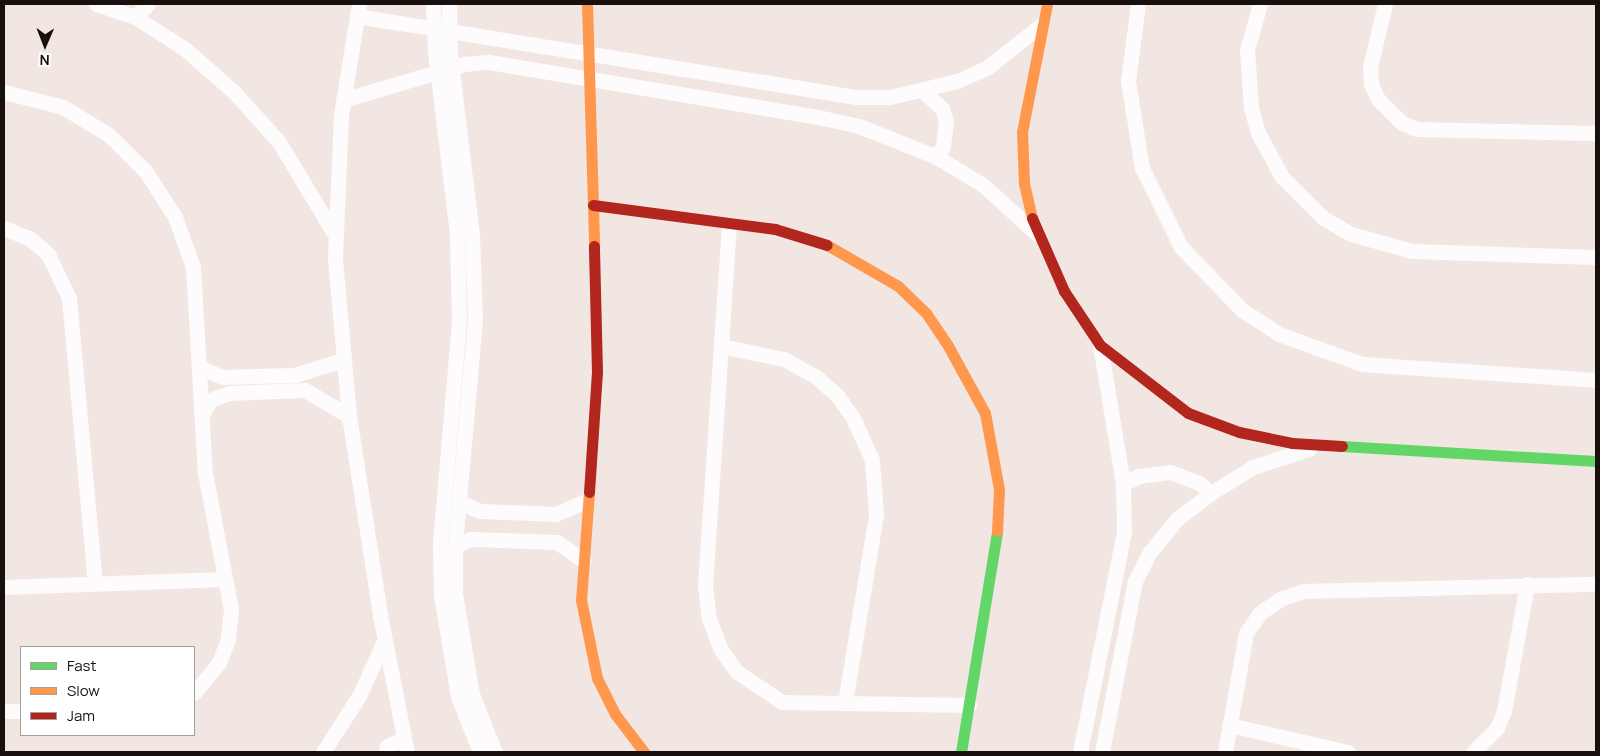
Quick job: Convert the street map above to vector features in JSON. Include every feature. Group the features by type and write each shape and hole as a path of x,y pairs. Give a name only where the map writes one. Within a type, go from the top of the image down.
{"street":[{"path":"96,4 135,17 185,49 235,93 279,142 335,235"},
{"path":"135,17 148,4"},
{"path":"434,4 437,72 457,235 459,321 440,544 440,595 458,697 480,752"},
{"path":"449,4 452,68 472,233 475,320 455,546 461,644 472,694 495,752"},
{"path":"587,4 596,372 585,501 583,560 586,640 597,678 615,714 644,752"},
{"path":"1047,4 1041,25 1022,132 1024,183 1036,233 1064,291 1100,345 1188,414 1239,432 1292,443 1596,461"},
{"path":"1138,4 1128,81 1142,168 1181,246 1242,310 1279,334 1362,364 1596,380"},
{"path":"1260,4 1247,50 1247,79 1258,132 1282,178 1323,218 1358,237 1412,251 1596,257"},
{"path":"1385,4 1370,67 1371,84 1383,106 1402,123 1417,129 1596,133"},
{"path":"386,752 387,746 405,746 384,642 349,416 342,360 335,235 343,100 358,10 434,30 856,97 924,92 988,67 1041,25"},
{"path":"343,100 452,68 489,62 859,126 937,157 983,185 1036,233"},
{"path":"4,92 63,107 109,135 146,172 175,217 193,267 205,473 231,609 228,639 219,663 195,692"},
{"path":"924,92 942,109 946,121 943,146 937,157"},
{"path":"593,204 810,238 860,260 926,313 976,395 995,451 998,506 961,752"},
{"path":"729,224 705,586 709,619 721,650 758,690 782,702 969,705"},
{"path":"4,228 29,238 48,254 69,298 95,584"},
{"path":"1080,752 1121,548 1123,484 1100,345"},
{"path":"721,346 784,359 815,376 837,395 853,418 872,460 876,515 845,703"},
{"path":"200,367 222,377 295,375 342,360"},
{"path":"202,414 210,400 229,393 305,390 349,416"},
{"path":"1102,752 1135,581 1150,552 1177,519 1212,493 1262,463 1298,451 1346,446"},
{"path":"1123,484 1154,473 1170,472 1185,476 1212,493"},
{"path":"459,502 480,511 556,514 585,501"},
{"path":"455,546 471,539 557,542 583,560"},
{"path":"4,587 224,579"},
{"path":"1472,752 1497,728 1504,711 1527,584"},
{"path":"1225,752 1246,633 1260,613 1280,598 1303,591 1527,584 1596,584"},
{"path":"323,752 354,704 384,642"},
{"path":"4,711 20,711"},
{"path":"1229,725 1348,752"}],"traffic: fast":[{"path":"1342,446 1596,461"},
{"path":"961,752 997,531"}],"traffic: slow":[{"path":"587,4 594,246"},
{"path":"1032,218 1024,183 1022,132 1047,4"},
{"path":"827,245 898,286 926,313 947,344 985,413 999,489 997,531"},
{"path":"589,492 581,600 597,678 615,714 644,752"}],"traffic: jam":[{"path":"593,205 775,229 827,245"},
{"path":"1032,218 1064,291 1100,345 1188,413 1239,432 1292,443 1342,446"},
{"path":"589,492 597,372 594,246"}]}
